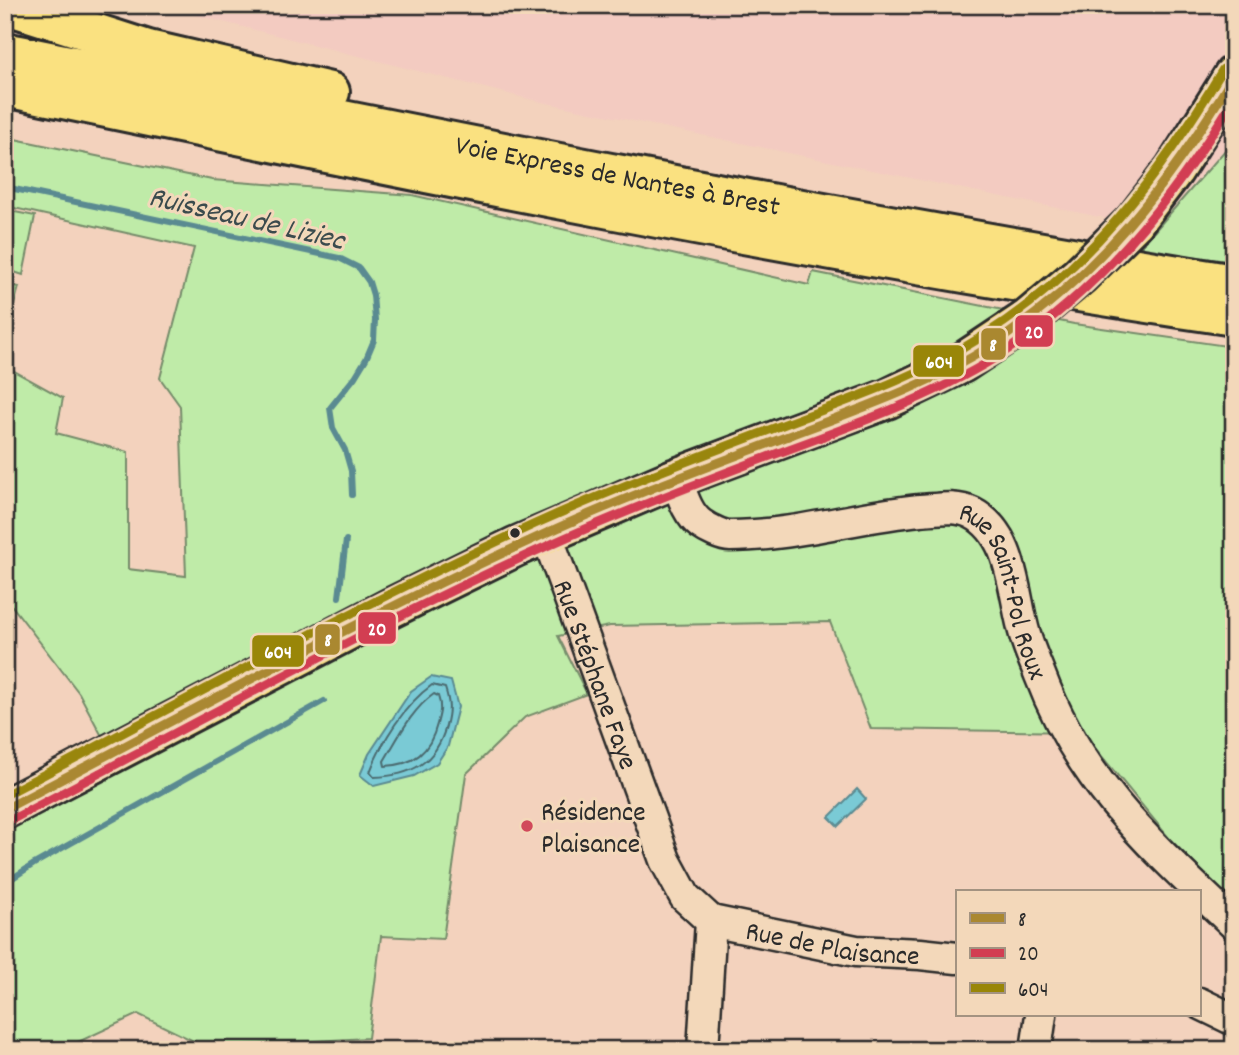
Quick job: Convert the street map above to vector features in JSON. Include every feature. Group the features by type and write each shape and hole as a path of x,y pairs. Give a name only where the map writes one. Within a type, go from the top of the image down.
{"main road":[{"path":"7,5 148,50 497,133 528,159"},
{"name":"Voie Express de Nantes à Brest","path":"5,51 528,159 920,232 1234,284"},
{"path":"5,809 391,608 546,533 676,478 887,399 962,363 1028,319 1079,276 1133,222 1174,170 1234,75"},
{"name":"Voie Express de Nantes à Brest","path":"5,87 615,209 1046,287 1234,316"}],"street":[{"name":"Rue Saint-Pol Roux","path":"676,478 686,505 700,524 727,536 783,531 888,513 950,508 971,512 989,524 1005,552 1025,636 1044,686 1080,757 1115,806 1158,853 1198,890"},
{"name":"Rue Stéphane Faye","path":"546,533 665,860 685,897 711,920"},
{"name":"Rue Saint-Pol Roux","path":"1200,892 1234,923"},
{"name":"Rue de Plaisance","path":"711,920 856,951 956,958"},
{"path":"703,1050 711,920"},
{"path":"1200,1003 1234,1020"},
{"path":"1036,1050 1041,1016"}],"shaded area":[{"path":"156,5 1234,5 1234,140 1139,249 1090,239 1105,218 537,101"}],"green space":[{"path":"5,137 212,180 412,195 809,285 813,272 1074,324 1234,347 1234,904 1169,838 1082,732 871,729 830,622 610,626 558,636 587,694 525,717 466,774 443,939 381,936 368,1038 206,1047 138,1014 61,1050 5,1050 5,831 120,770 79,693 12,606 5,609 5,366 63,398 56,433 128,452 128,569 186,576 180,406 160,378 194,248 5,206"},
{"path":"1234,140 1234,262 1139,249"},
{"path":"5,210 35,216 23,275 5,269"},
{"path":"5,284 19,287 5,336"}],"water":[{"path":"431,677 451,681 458,707 448,746 437,763 414,776 374,786 360,775 369,754 411,691"},
{"path":"857,789 866,799 838,826 829,817"}],"waterway":[{"name":"Ruisseau de Liziec","path":"5,187 339,258 359,268 369,282 373,295 374,340 355,377 330,408 333,428 345,450 351,471 352,495"},
{"name":"Ruisseau de Liziec","path":"339,597 346,540"},
{"path":"5,883 34,864 324,701"}],"transit line":[{"name":"604","path":"5,795 335,622 535,524 659,472 886,385 960,350 1021,310 1089,250 1148,182 1223,69"},
{"name":"8","path":"5,809 338,634 540,536 665,483 894,395 944,372 992,345 1066,289 1129,225 1184,153 1234,75"},
{"name":"20","path":"11,820 277,679 479,578 637,507 895,408 946,385 995,358 1067,305 1129,243 1185,174 1234,99"}],"place":[{"name":"Résidence Plaisance","path":"527,826"}]}
